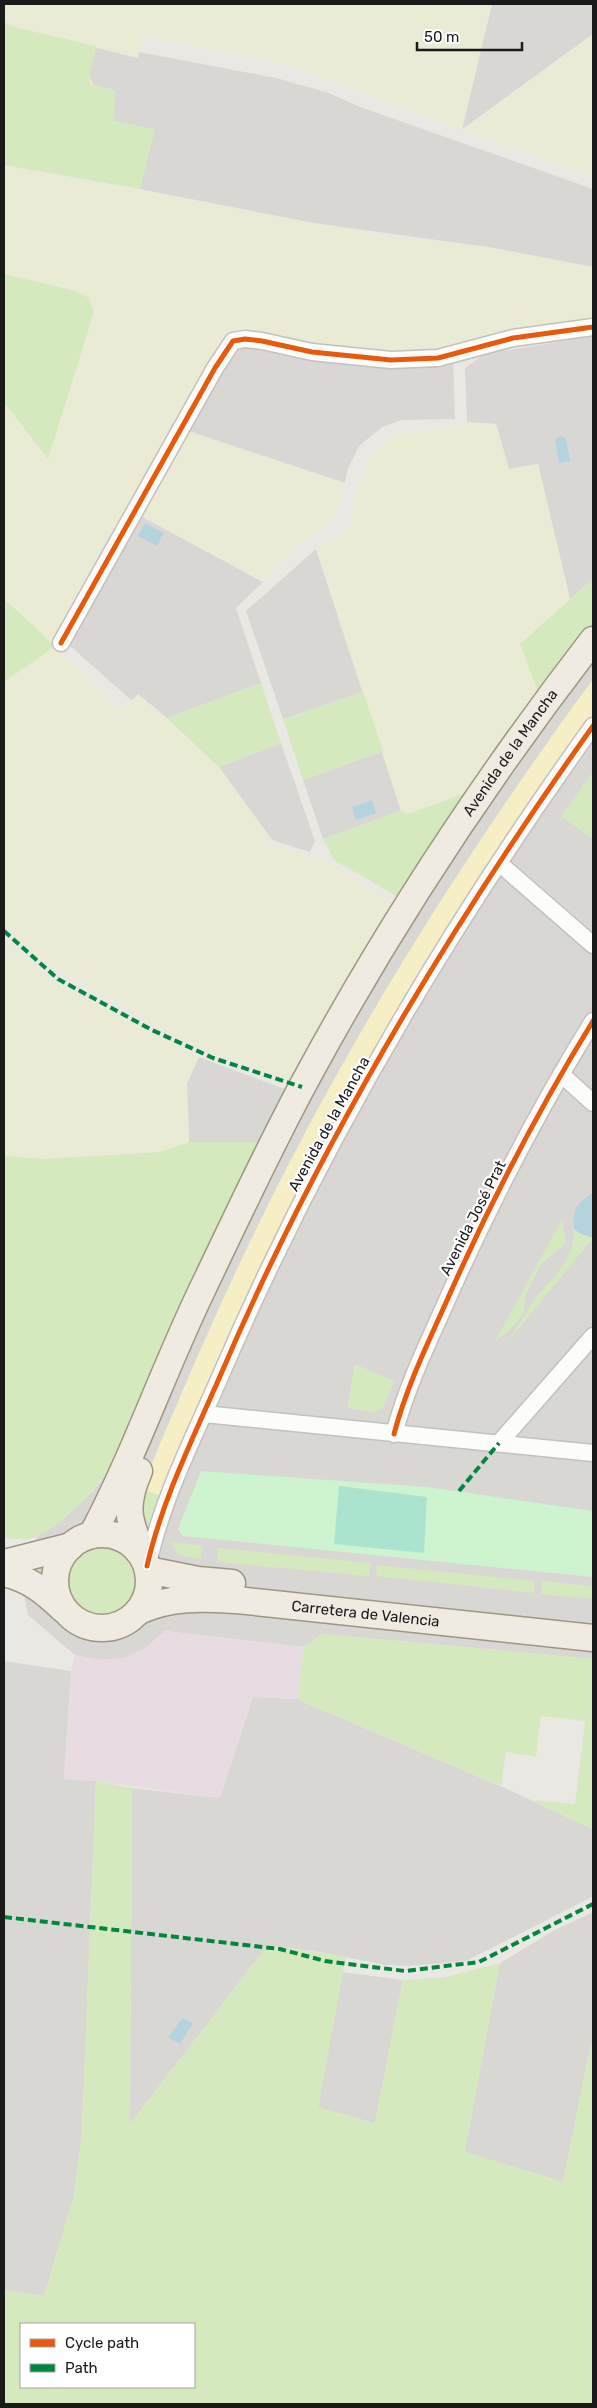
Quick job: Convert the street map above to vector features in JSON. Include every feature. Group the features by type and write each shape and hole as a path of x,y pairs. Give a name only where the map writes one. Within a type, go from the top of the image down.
{"main road":[{"name":"Avenida de la Mancha","path":"82,1541 114,1495 200,1293 302,1087 382,950 460,824 593,640"},
{"name":"Avenida de la Mancha","path":"147,1566 128,1519 130,1492 198,1334 274,1174 328,1068 408,935 486,815 561,706 593,664"},
{"path":"4,1563 108,1534 123,1539 136,1548 147,1566 150,1585 146,1599 139,1611 130,1620 106,1628 82,1624 71,1617 44,1590 28,1580 4,1573"},
{"path":"71,1617 61,1605 56,1590 56,1574 61,1559 82,1541"},
{"name":"Carretera de Valencia","path":"147,1566 198,1580 593,1619"},
{"name":"Carretera de Valencia","path":"139,1611 156,1603 171,1600 196,1598 237,1600 593,1638"}],"street":[{"path":"61,643 210,376 233,342 245,339 262,340 312,352 382,359 438,358 513,338 593,327"},
{"name":"Avenida de la Mancha","path":"147,1566 153,1539 248,1310 301,1202 436,958 593,726"},
{"path":"499,863 593,945"},
{"name":"Avenida José Prat","path":"394,1434 405,1395 468,1252 560,1074 593,1021"},
{"path":"560,1074 593,1103"},
{"path":"499,1443 593,1336"},
{"path":"204,1414 593,1453"}],"shaded area":[{"path":"492,4 593,4 593,34 461,130"},
{"path":"96,46 138,58 139,52 276,78 329,93 360,107 593,189 593,267 488,247 313,223 140,189 154,130 114,121 89,76"},
{"path":"593,336 593,579 570,599 538,464 509,469 496,424 467,422 465,368 485,354"},
{"path":"244,344 300,359 352,362 453,361 455,419 401,420 382,427 359,446 347,471 345,483 188,431 233,352"},
{"path":"139,515 263,582 236,608 261,683 167,718 139,695 132,701 68,644"},
{"path":"316,549 363,692 283,719 246,611"},
{"path":"593,621 593,1659 322,1634 304,1647 165,1631 147,1647 125,1658 100,1660 75,1655 28,1615 23,1589 37,1537 68,1514 92,1492 107,1474 261,1142 189,1142 187,1083 199,1057 290,1091 538,692"},
{"path":"281,743 315,841 310,852 272,840 219,767"},
{"path":"383,751 401,811 323,839 303,780"},
{"path":"165,1631 304,1647 297,1699 253,1697 220,1798 96,1781 64,1779 71,1671 75,1655 100,1660 125,1658 147,1647"},
{"path":"4,1661 71,1671 64,1779 96,1781 82,2132 74,2196 44,2296 4,2290"},
{"path":"253,1697 297,1699 505,1788 593,1829 592,1897 466,1961 409,1966 386,1965 268,1945 130,2124 132,1788 220,1798"},
{"path":"593,1912 593,2044 591,2044 563,2182 464,2152 500,1963 553,1931"},
{"path":"342,1972 403,1980 375,2123 318,2108"}],"green space":[{"path":"4,4 492,4 462,130 593,34 593,177 461,130 285,64 142,37 138,58 17,28 4,22"},
{"path":"4,22 18,28 96,46 89,76 91,84 115,90 114,121 155,129 140,189 4,165"},
{"path":"4,165 384,236 488,247 593,267 593,322 454,350 387,355 282,341 250,331 231,329 53,644 4,599 4,402 48,458 62,413 76,291 4,274"},
{"path":"4,274 76,291 89,298 94,312 48,459 4,402"},
{"path":"467,422 496,424 509,469 538,464 570,599 520,644 538,692 473,788 463,794 408,814 401,811 316,549 344,533 353,519 355,493 370,456 392,435 445,428"},
{"path":"188,431 345,483 341,502 329,524 297,546 263,582 139,515"},
{"path":"593,579 593,621 538,692 520,644"},
{"path":"4,599 53,644 51,649 4,682"},
{"path":"54,647 121,710 138,694 167,718 219,767 272,840 256,839 326,862 376,891 389,901 394,910 296,1082 177,1038 49,964 4,925 4,682"},
{"path":"261,683 281,743 219,767 167,718"},
{"path":"363,692 383,751 303,780 283,719"},
{"path":"593,772 593,839 561,816"},
{"path":"473,788 400,898 334,860 323,839 401,811 408,814 463,794"},
{"path":"4,939 48,976 80,997 199,1057 187,1083 189,1142 160,1152 46,1159 4,1156"},
{"path":"189,1142 262,1142 195,1278 107,1474 75,1508 47,1531 30,1539 4,1538 4,1156 46,1159 160,1152"},
{"path":"562,1220 566,1243 540,1265 525,1297 524,1312 510,1330 495,1341"},
{"path":"574,1229 581,1234 593,1238 506,1344 536,1298 567,1259 571,1251"},
{"path":"355,1364 394,1381 383,1407 375,1413 347,1408"},
{"path":"201,1471 427,1487 593,1511 593,1577 183,1536 178,1529"},
{"path":"339,1486 427,1497 424,1553 334,1544"},
{"path":"141,1489 162,1496 147,1534 138,1518"},
{"path":"170,1542 202,1546 201,1559 180,1555"},
{"path":"104,1546 124,1552 134,1562 140,1582 134,1602 124,1612 104,1618 84,1612 74,1602 68,1582 74,1562 84,1552"},
{"path":"218,1548 371,1563 369,1576 217,1562"},
{"path":"377,1565 534,1581 534,1593 376,1576"},
{"path":"542,1581 593,1586 593,1599 541,1594"},
{"path":"322,1634 593,1659 593,1829 532,1800 575,1804 585,1721 541,1716 536,1757 506,1752 501,1786 297,1699 304,1647"},
{"path":"96,1781 132,1788 130,2124 268,1945 346,1957 318,2107 375,2123 403,1980 445,1977 500,1963 465,2152 563,2182 591,2043 593,2044 593,2404 4,2404 4,2290 44,2296 74,2196 82,2132"}],"sand":[{"path":"593,679 593,717 558,763 329,1136 241,1308 162,1496 141,1489 202,1347 250,1242 302,1138 378,1002 460,870"}],"water":[{"path":"560,436 566,438 570,461 559,463 555,440"},
{"path":"145,523 164,533 157,546 138,536"},
{"path":"372,800 376,813 356,820 352,807"},
{"path":"593,1193 593,1238 581,1234 574,1229 574,1216 579,1204"},
{"path":"182,2018 193,2023 180,2044 168,2038"}],"marked path":[{"path":"4,931 58,979 152,1030 213,1058 302,1087"},
{"path":"459,1491 499,1443"},
{"path":"4,1917 280,1949 325,1961 405,1971 479,1962 593,1904"}],"cycle path":[{"path":"61,643 215,368 233,341 245,339 262,341 312,352 391,360 438,358 513,338 593,327"},
{"path":"147,1566 161,1517 200,1421 259,1288 300,1204 344,1121 389,1040 437,960 487,881 593,726"},
{"path":"394,1434 416,1369 460,1270 514,1161 572,1055 593,1021"}]}
